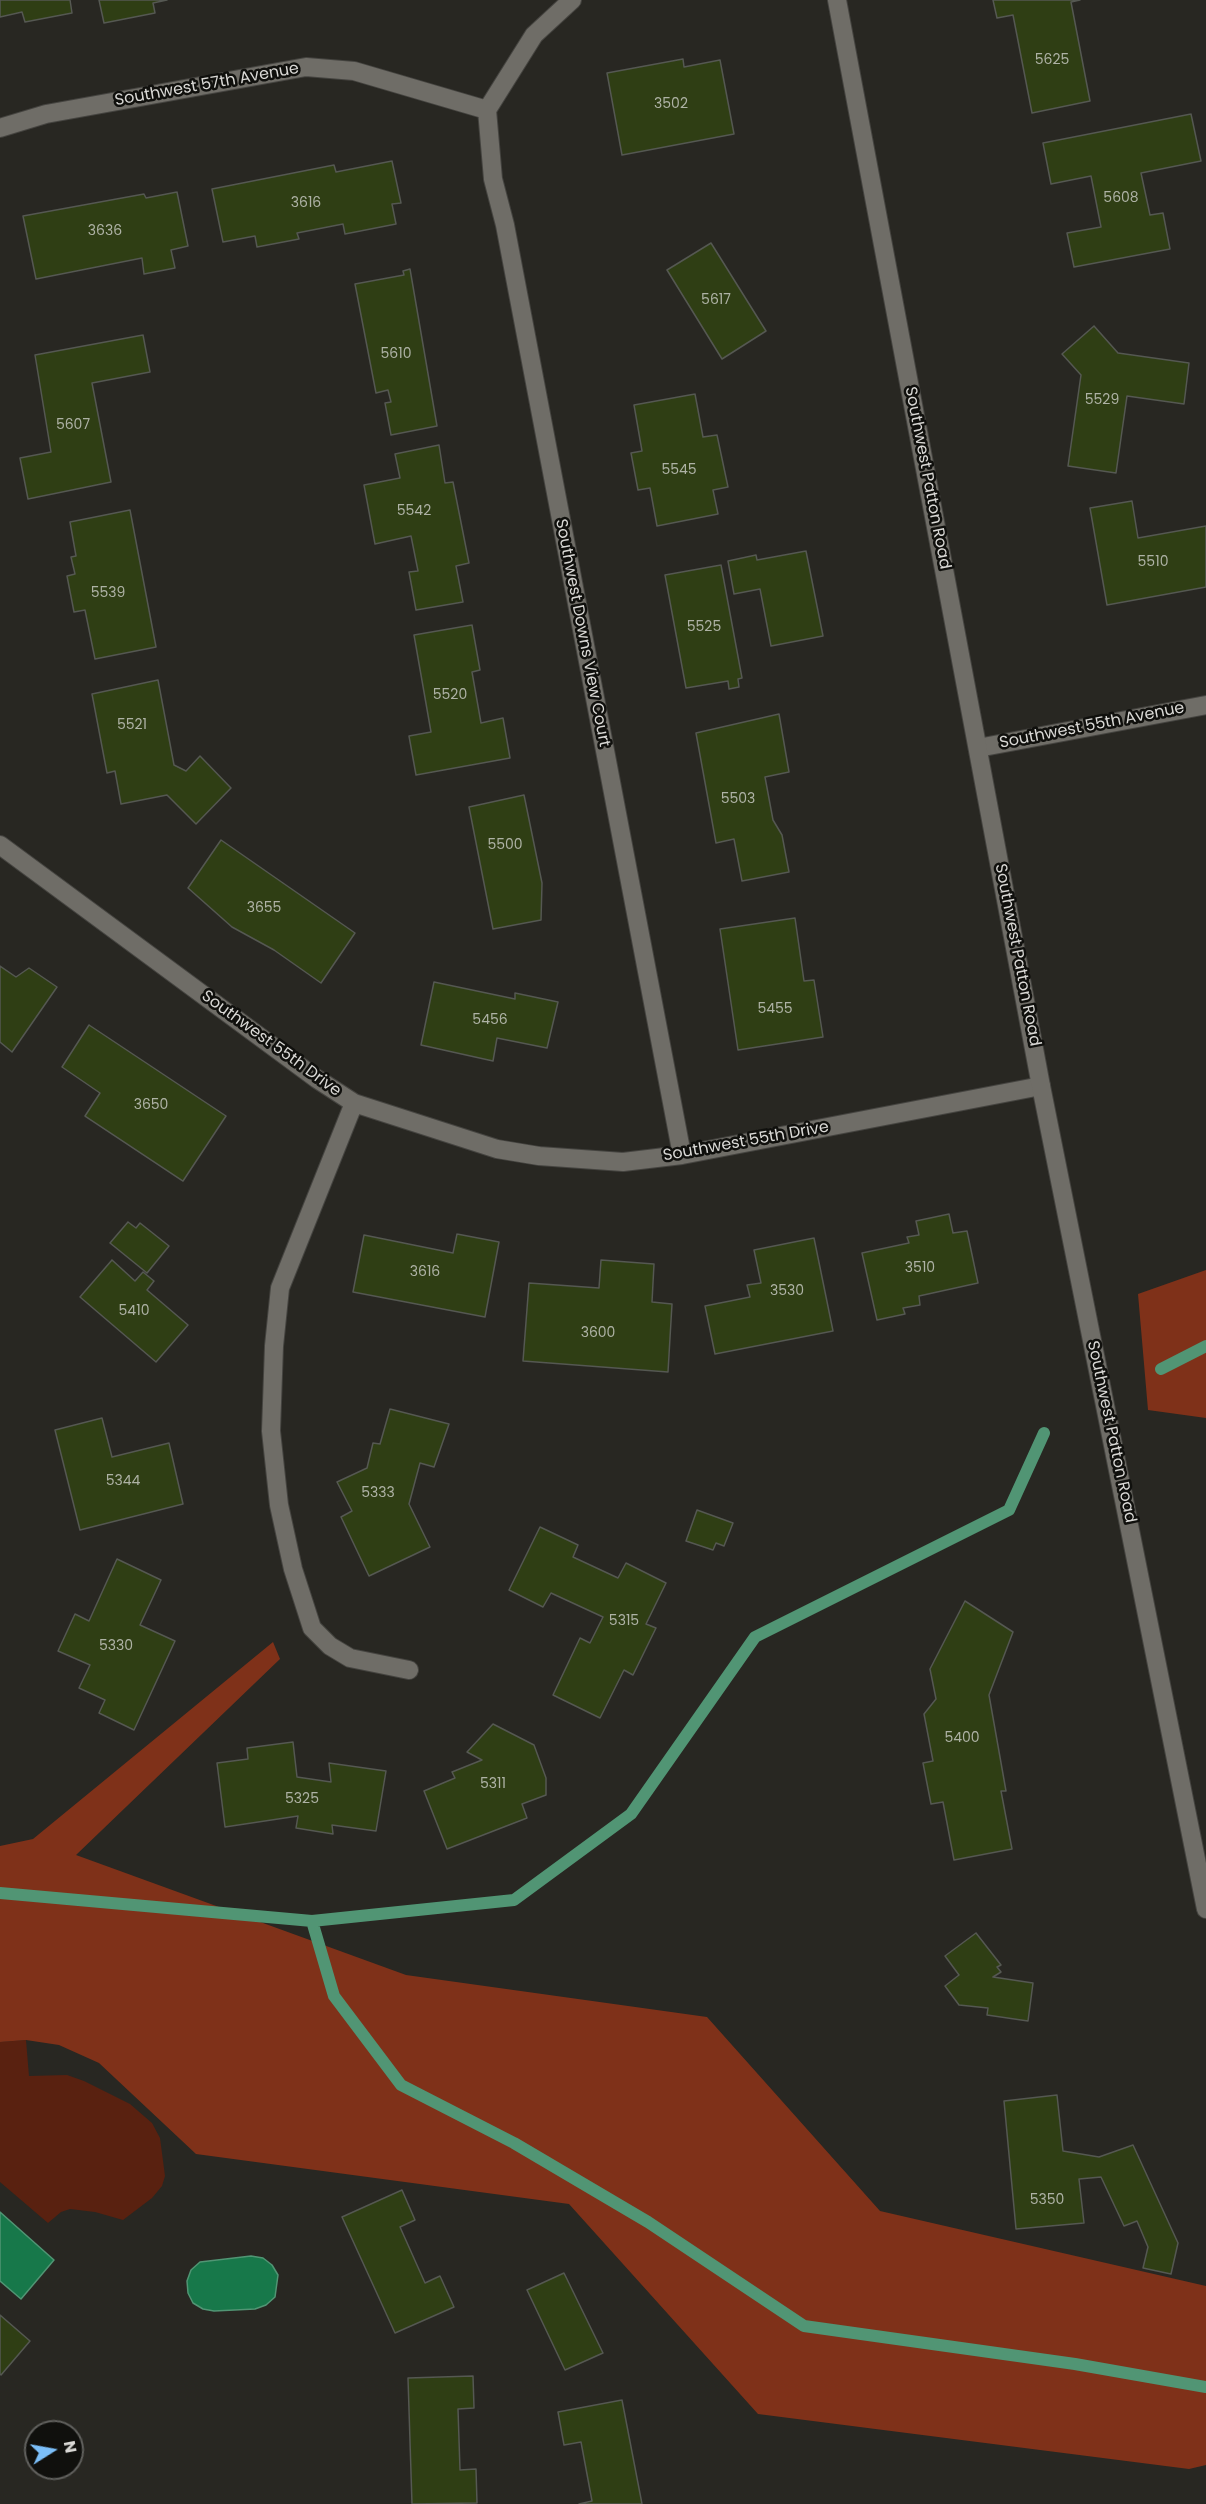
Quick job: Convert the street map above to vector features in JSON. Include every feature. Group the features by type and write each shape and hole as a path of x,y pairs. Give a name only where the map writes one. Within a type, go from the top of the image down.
{"street":[{"path":"487,110 534,35 572,0"},
{"name":"Southwest Patton Road","path":"837,0 1041,1086 1206,1909"},
{"name":"Southwest 57th Avenue","path":"0,128 46,114 306,67 354,70 487,110"},
{"name":"Southwest Downs View Court","path":"487,110 493,179 505,225 682,1155"},
{"name":"Southwest 55th Avenue","path":"978,748 1206,705"},
{"name":"Southwest 55th Drive","path":"0,845 317,1079 354,1103 457,1138 539,1156 623,1162 682,1155 1041,1086"},
{"path":"354,1103 280,1288 274,1347 271,1431 279,1505 292,1569 312,1628 330,1646 350,1658 409,1670"}],"shaded area":[{"path":"1206,1270 1206,1418 1148,1410 1138,1294"},
{"path":"273,1642 280,1659 76,1855 406,1975 707,2017 880,2211 1206,2286 1206,2465 1189,2469 758,2414 569,2204 196,2154 99,2063 59,2045 26,2040 0,2042 0,1846 33,1839"},
{"path":"26,2040 29,2076 67,2075 84,2081 130,2104 152,2123 160,2138 165,2176 162,2186 152,2198 123,2220 95,2212 70,2209 61,2212 48,2223 0,2182 0,2042"},
{"path":"0,2212 54,2260 21,2299 0,2281"},
{"path":"251,2256 263,2258 272,2265 278,2275 275,2297 266,2305 255,2309 214,2311 203,2309 193,2303 188,2293 187,2281 191,2270 200,2262"}],"building":[{"path":"0,0 70,0 72,13 25,22 22,12 0,17"},
{"path":"99,0 167,0 153,3 155,13 104,23"},
{"path":"993,0 1080,0 1071,2 1090,101 1032,113 1013,15 997,18"},
{"path":"683,59 684,67 720,60 734,134 622,155 607,73"},
{"path":"1191,114 1201,161 1141,173 1150,215 1163,213 1170,249 1074,267 1067,233 1101,227 1091,176 1051,184 1043,143"},
{"path":"392,161 401,203 392,204 396,224 345,234 343,224 297,233 299,239 257,247 255,236 223,242 212,189 334,165 336,172"},
{"path":"177,192 188,246 171,250 175,268 144,274 142,258 36,279 23,216 144,194 146,198"},
{"path":"711,243 766,331 722,359 667,270"},
{"path":"410,269 437,426 391,435 385,403 391,402 388,390 376,393 355,284 404,275 403,271"},
{"path":"1094,326 1118,353 1189,363 1184,404 1127,396 1116,473 1068,466 1081,375 1062,354"},
{"path":"143,335 150,372 92,383 111,482 28,499 20,458 51,452 35,355"},
{"path":"695,394 703,437 717,435 728,487 713,490 718,514 657,526 650,488 638,490 631,453 642,451 634,405"},
{"path":"439,445 445,483 453,482 469,563 456,566 463,602 416,610 409,572 418,571 411,536 375,544 364,485 400,478 395,454"},
{"path":"1132,501 1138,538 1206,526 1206,587 1107,605 1090,508"},
{"path":"130,510 156,647 95,659 85,610 74,612 67,576 75,574 71,557 76,556 70,522"},
{"path":"806,551 823,636 771,646 760,589 734,594 728,561 756,555 757,560"},
{"path":"721,565 742,678 738,679 739,687 729,689 728,681 686,688 665,575"},
{"path":"472,625 480,670 472,672 481,723 503,718 510,758 416,775 409,736 431,732 414,635"},
{"path":"158,680 174,765 186,771 200,756 231,788 196,824 167,795 121,804 115,771 107,773 92,694"},
{"path":"779,714 789,772 765,777 773,820 782,835 789,872 742,881 734,839 716,843 696,733"},
{"path":"524,795 542,883 541,920 493,929 469,807"},
{"path":"221,840 355,933 321,983 274,950 232,927 188,888"},
{"path":"795,918 804,981 814,980 823,1037 738,1050 720,929"},
{"path":"0,966 16,977 29,968 57,987 12,1052 0,1042"},
{"path":"434,982 515,999 515,993 558,1002 547,1048 497,1038 493,1061 421,1045"},
{"path":"89,1025 226,1116 183,1181 85,1116 100,1093 62,1067"},
{"path":"949,1214 953,1233 967,1231 978,1283 919,1296 920,1305 903,1308 905,1314 877,1320 862,1253 909,1243 907,1237 919,1235 916,1221"},
{"path":"128,1222 136,1228 140,1223 169,1246 147,1273 110,1243"},
{"path":"457,1234 499,1242 485,1317 353,1292 364,1235 453,1253"},
{"path":"814,1238 833,1331 715,1354 705,1306 750,1297 747,1285 761,1283 754,1250"},
{"path":"112,1260 135,1281 143,1272 154,1281 147,1290 188,1325 156,1362 80,1297"},
{"path":"601,1260 654,1264 652,1302 672,1304 668,1372 523,1361 529,1283 599,1288"},
{"path":"390,1409 449,1424 434,1467 420,1463 409,1504 430,1547 369,1576 341,1517 352,1511 337,1482 367,1468 373,1443 380,1444"},
{"path":"102,1418 112,1457 169,1443 183,1504 80,1530 55,1430"},
{"path":"697,1510 733,1523 724,1546 716,1543 713,1550 686,1541"},
{"path":"540,1527 578,1545 573,1557 618,1578 626,1563 666,1583 646,1624 656,1628 633,1675 624,1670 600,1718 553,1695 580,1638 590,1643 603,1617 551,1593 543,1607 509,1590"},
{"path":"117,1559 161,1580 140,1625 175,1641 134,1730 99,1713 105,1700 79,1688 90,1665 58,1651 75,1614 89,1621"},
{"path":"965,1601 1013,1632 989,1695 1006,1791 1001,1791 1012,1849 954,1860 943,1802 931,1804 923,1763 933,1761 924,1714 936,1699 930,1669"},
{"path":"493,1724 534,1745 546,1778 546,1795 522,1804 527,1818 447,1849 424,1791 455,1778 452,1772 482,1760 467,1752"},
{"path":"293,1742 297,1777 331,1782 329,1763 386,1771 376,1831 332,1825 333,1834 296,1828 298,1816 225,1827 217,1763 248,1759 247,1748"},
{"path":"976,1933 1001,1965 997,1967 1001,1972 993,1977 1033,1983 1028,2021 987,2015 988,2008 959,2005 945,1986 959,1975 945,1956"},
{"path":"1057,2095 1063,2151 1099,2157 1133,2145 1178,2243 1171,2274 1143,2268 1148,2247 1137,2221 1124,2226 1101,2177 1079,2179 1084,2223 1016,2229 1004,2101"},
{"path":"402,2190 415,2220 400,2227 425,2283 440,2276 454,2307 395,2333 342,2217"},
{"path":"564,2273 603,2353 565,2370 527,2290"},
{"path":"0,2315 30,2341 1,2375 0,2374"},
{"path":"473,2376 474,2408 458,2409 460,2470 476,2469 477,2503 412,2504 408,2378"},
{"path":"622,2400 642,2504 579,2504 592,2501 581,2442 564,2445 558,2412"}],"waterway":[{"path":"1161,1369 1206,1346"},
{"path":"0,1893 312,1921 514,1900 631,1814 755,1637 1009,1510 1044,1433"},
{"path":"312,1921 334,1996 401,2085 514,2143 648,2222 804,2326 1075,2364 1206,2387"}]}
